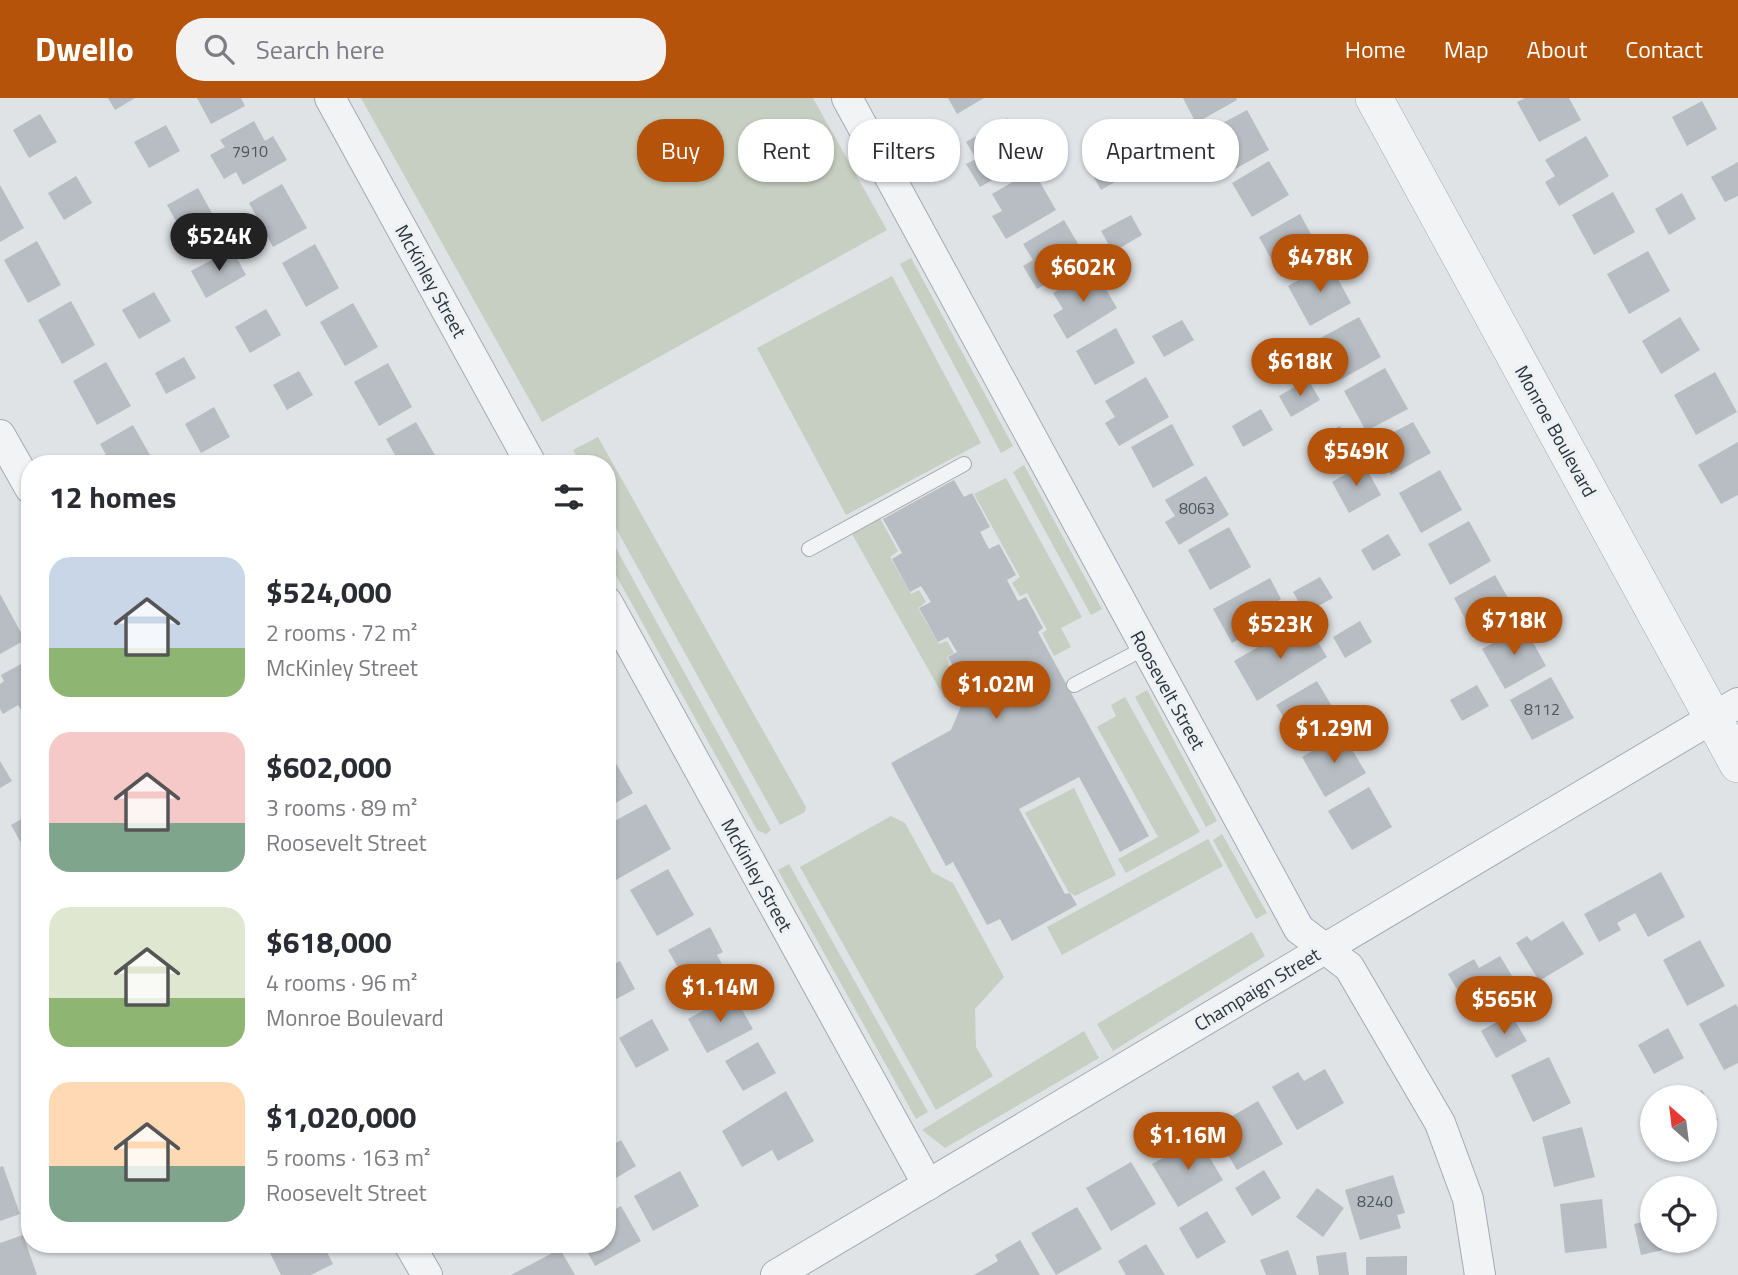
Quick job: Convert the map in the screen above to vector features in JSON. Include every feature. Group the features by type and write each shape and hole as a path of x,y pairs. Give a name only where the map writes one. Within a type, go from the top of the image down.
{"street":[{"name":"McKinley Street","path":"330,98 526,455"},
{"name":"Roosevelt Street","path":"847,98 1299,929 1349,967 1440,1123 1468,1199 1480,1275"},
{"name":"Monroe Boulevard","path":"1374,98 1725,710 1738,764"},
{"path":"0,435 21,472"},
{"name":"McKinley Street","path":"616,618 928,1185"},
{"name":"Champaign Street","path":"776,1275 1725,710"},
{"path":"414,1253 427,1275"}],"lane":[{"path":"809,549 964,464"},
{"path":"1074,685 1145,648"}],"green space":[{"path":"361,98 813,98 825,119 738,119 738,182 834,182 834,135 848,160 848,182 860,182 887,230 542,422"},
{"path":"911,258 1013,446 1001,453 900,264"},
{"path":"892,276 981,443 846,515 757,348"},
{"path":"598,437 608,455 576,455 573,450"},
{"path":"1024,465 1102,609 1091,615 1013,472"},
{"path":"616,469 806,807 805,812 780,825 616,528"},
{"path":"1006,478 1082,617 1061,628 1071,647 1054,656 1042,633 1047,630 1027,593 1020,596 1012,583 1020,577 974,494"},
{"path":"880,518 898,551 890,557 911,594 919,590 926,602 918,608 939,644 947,641 954,653 947,657 948,664 966,694 957,699 946,695 945,699 852,534"},
{"path":"616,548 771,830 766,834 757,830 616,575"},
{"path":"1147,690 1217,821 1206,827 1135,697"},
{"path":"1125,697 1200,832 1126,873 1118,859 1158,837 1097,727 1116,716 1111,705"},
{"path":"1074,788 1116,875 1075,896 1068,891 1025,813"},
{"path":"891,816 905,823 932,872 953,883 1004,977 975,1009 976,1047 993,1076 936,1110 800,867"},
{"path":"1222,834 1267,913 1256,919 1213,840"},
{"path":"1208,839 1223,866 1062,955 1047,927"},
{"path":"789,864 928,1112 916,1119 778,870"},
{"path":"1252,932 1265,956 1113,1051 1097,1024"},
{"path":"1084,1031 1099,1058 945,1148 922,1130"}],"building":[{"path":"108,98 135,98 115,110"},
{"path":"197,98 241,98 245,106 211,124"},
{"path":"948,98 984,98 957,114"},
{"path":"1183,98 1237,100 1203,119 1194,119"},
{"path":"1525,98 1569,98 1581,120 1539,142 1517,102"},
{"path":"1702,101 1717,129 1687,146 1672,117"},
{"path":"1247,110 1269,150 1239,167 1239,119 1230,119"},
{"path":"40,114 57,142 29,158 13,130"},
{"path":"254,121 265,141 273,136 287,160 243,185 236,172 224,179 210,155 225,147 220,140"},
{"path":"166,125 180,151 149,168 134,142"},
{"path":"1586,136 1609,176 1559,206 1545,182 1555,176 1545,160"},
{"path":"974,137 974,156 966,142"},
{"path":"974,160 974,177 966,164"},
{"path":"1269,161 1289,195 1252,217 1232,183 1239,182 1239,179"},
{"path":"1738,162 1738,196 1725,202 1711,177"},
{"path":"76,176 92,203 64,220 48,193"},
{"path":"1012,182 1040,182 1056,210 1006,239 992,216 1002,211 992,194"},
{"path":"1096,182 1115,182 1101,190"},
{"path":"282,184 307,228 273,247 249,203"},
{"path":"0,185 24,228 0,242"},
{"path":"198,188 213,215 182,232 167,205"},
{"path":"1613,192 1635,232 1594,255 1572,215"},
{"path":"1682,193 1696,219 1669,235 1655,209"},
{"path":"1300,214 1322,254 1281,277 1259,237"},
{"path":"1131,215 1142,235 1113,252 1101,231"},
{"path":"1064,220 1087,259 1037,289 1023,266 1033,260 1023,244"},
{"path":"37,241 61,285 28,303 4,260"},
{"path":"315,244 339,288 306,307 282,263"},
{"path":"232,249 246,275 206,298 191,271"},
{"path":"1648,251 1670,291 1629,314 1607,274"},
{"path":"1329,263 1351,303 1310,326 1288,286"},
{"path":"1094,269 1117,308 1067,339 1053,315 1063,309 1053,293"},
{"path":"154,292 171,321 139,339 122,310"},
{"path":"71,301 95,345 62,364 38,320"},
{"path":"353,303 378,347 345,366 320,322"},
{"path":"266,309 281,335 250,353 235,327"},
{"path":"1359,317 1381,357 1340,380 1317,340"},
{"path":"1680,317 1700,350 1661,374 1642,341"},
{"path":"1182,320 1194,340 1164,357 1152,336"},
{"path":"1116,328 1135,363 1095,385 1076,351"},
{"path":"184,357 196,378 166,394 155,373"},
{"path":"106,362 131,406 97,425 73,381"},
{"path":"388,363 412,407 379,426 354,382"},
{"path":"1385,368 1408,409 1366,431 1344,391"},
{"path":"299,371 313,395 287,410 273,385"},
{"path":"1715,372 1737,412 1696,435 1674,395"},
{"path":"1146,377 1169,417 1119,446 1105,423 1115,417 1105,401"},
{"path":"1308,379 1320,400 1291,417 1279,396"},
{"path":"214,407 230,437 201,453 185,424"},
{"path":"1261,409 1273,430 1243,447 1232,426"},
{"path":"416,422 435,455 395,455 386,439"},
{"path":"1413,422 1431,453 1391,475 1373,443"},
{"path":"1172,424 1194,465 1153,488 1131,447"},
{"path":"133,425 150,455 106,455 100,444"},
{"path":"1340,426 1352,446 1322,463 1310,442"},
{"path":"1738,442 1738,495 1721,504 1698,465"},
{"path":"1364,464 1381,495 1349,513 1332,482"},
{"path":"1440,470 1462,510 1421,533 1399,493"},
{"path":"1206,476 1229,515 1179,545 1165,522 1175,516 1165,500"},
{"path":"954,480 964,497 972,493 990,527 980,532 989,549 999,544 1016,575 1007,580 1018,601 1026,597 1043,628 1038,632 1149,836 1120,852 1079,777 1019,809 1065,894 1070,893 1077,905 1012,941 1000,919 987,925 953,862 946,866 891,763 951,730 967,692 948,657 957,652 948,637 938,642 919,608 931,602 921,586 910,592 892,559 902,553 883,519"},
{"path":"1469,521 1491,561 1450,585 1428,544"},
{"path":"1229,527 1251,567 1210,590 1188,550"},
{"path":"1388,534 1401,555 1373,571 1361,550"},
{"path":"1495,575 1518,616 1476,639 1454,598"},
{"path":"1320,577 1333,598 1305,613 1293,592"},
{"path":"1270,578 1281,599 1265,609 1272,621 1232,643 1213,609"},
{"path":"0,594 21,633 21,642 0,654"},
{"path":"1360,621 1372,642 1345,658 1333,637"},
{"path":"1306,622 1327,657 1257,701 1234,661"},
{"path":"1524,626 1546,666 1505,689 1482,649"},
{"path":"21,664 21,710 18,705 3,714 0,709 0,684 4,681 1,675"},
{"path":"1551,677 1574,718 1532,740 1510,700"},
{"path":"1317,681 1340,720 1300,744 1276,705"},
{"path":"1477,685 1489,706 1462,721 1450,700"},
{"path":"1342,733 1366,773 1325,797 1302,757"},
{"path":"0,761 12,781 0,788"},
{"path":"616,764 633,793 616,803"},
{"path":"1369,787 1392,827 1352,850 1328,811"},
{"path":"646,804 671,849 616,880 616,820"},
{"path":"21,819 21,843 11,825"},
{"path":"668,869 694,915 657,936 630,890"},
{"path":"1661,872 1685,917 1648,937 1635,913 1617,923 1621,930 1599,942 1584,914"},
{"path":"1563,921 1584,954 1539,981 1516,943 1527,936 1531,941"},
{"path":"710,927 723,952 717,955 728,975 693,994 668,950"},
{"path":"1700,940 1725,986 1687,1006 1663,960"},
{"path":"1500,956 1520,989 1473,1017 1448,974 1474,959 1479,968"},
{"path":"620,961 635,989 616,999 616,963"},
{"path":"733,994 753,1029 707,1053 688,1019"},
{"path":"1736,1004 1738,1063 1724,1070 1699,1024"},
{"path":"1511,1014 1527,1041 1496,1058 1481,1031"},
{"path":"652,1019 669,1050 636,1068 619,1038"},
{"path":"1668,1028 1684,1058 1654,1074 1638,1045"},
{"path":"758,1042 776,1073 743,1091 725,1061"},
{"path":"1549,1057 1571,1103 1533,1122 1511,1075"},
{"path":"1325,1069 1344,1103 1297,1130 1272,1087 1298,1072 1304,1081"},
{"path":"786,1091 814,1141 778,1161 772,1150 742,1167 722,1131"},
{"path":"1258,1101 1283,1144 1237,1170 1212,1128"},
{"path":"1582,1127 1595,1177 1554,1187 1542,1137"},
{"path":"1198,1138 1223,1180 1178,1207 1152,1164"},
{"path":"621,1140 636,1166 616,1178 616,1143"},
{"path":"1131,1162 1156,1204 1111,1231 1086,1188"},
{"path":"3,1166 20,1214 0,1221 0,1167"},
{"path":"1264,1170 1281,1198 1252,1216 1235,1188"},
{"path":"680,1171 699,1206 653,1231 634,1196"},
{"path":"1393,1175 1405,1213 1397,1215 1401,1228 1360,1240 1345,1190"},
{"path":"1317,1188 1344,1208 1323,1237 1296,1217"},
{"path":"1602,1199 1607,1248 1565,1253 1560,1204"},
{"path":"621,1206 641,1241 595,1266 588,1253 616,1253 616,1209"},
{"path":"1077,1207 1102,1249 1056,1275 1031,1233"},
{"path":"1207,1211 1226,1242 1197,1259 1179,1228"},
{"path":"1640,1223 1640,1251 1634,1224"},
{"path":"21,1236 21,1253 29,1253 37,1275 0,1275 0,1243"},
{"path":"1020,1240 1040,1275 974,1275 998,1261 995,1255"},
{"path":"1146,1244 1165,1275 1126,1275 1118,1261"},
{"path":"1288,1250 1297,1275 1266,1275 1260,1260"},
{"path":"1346,1252 1349,1275 1319,1275 1316,1256"},
{"path":"270,1253 328,1253 333,1264 311,1275 281,1275"},
{"path":"552,1253 562,1253 575,1275 511,1275"},
{"path":"1407,1256 1407,1275 1366,1275 1366,1257"}]}
